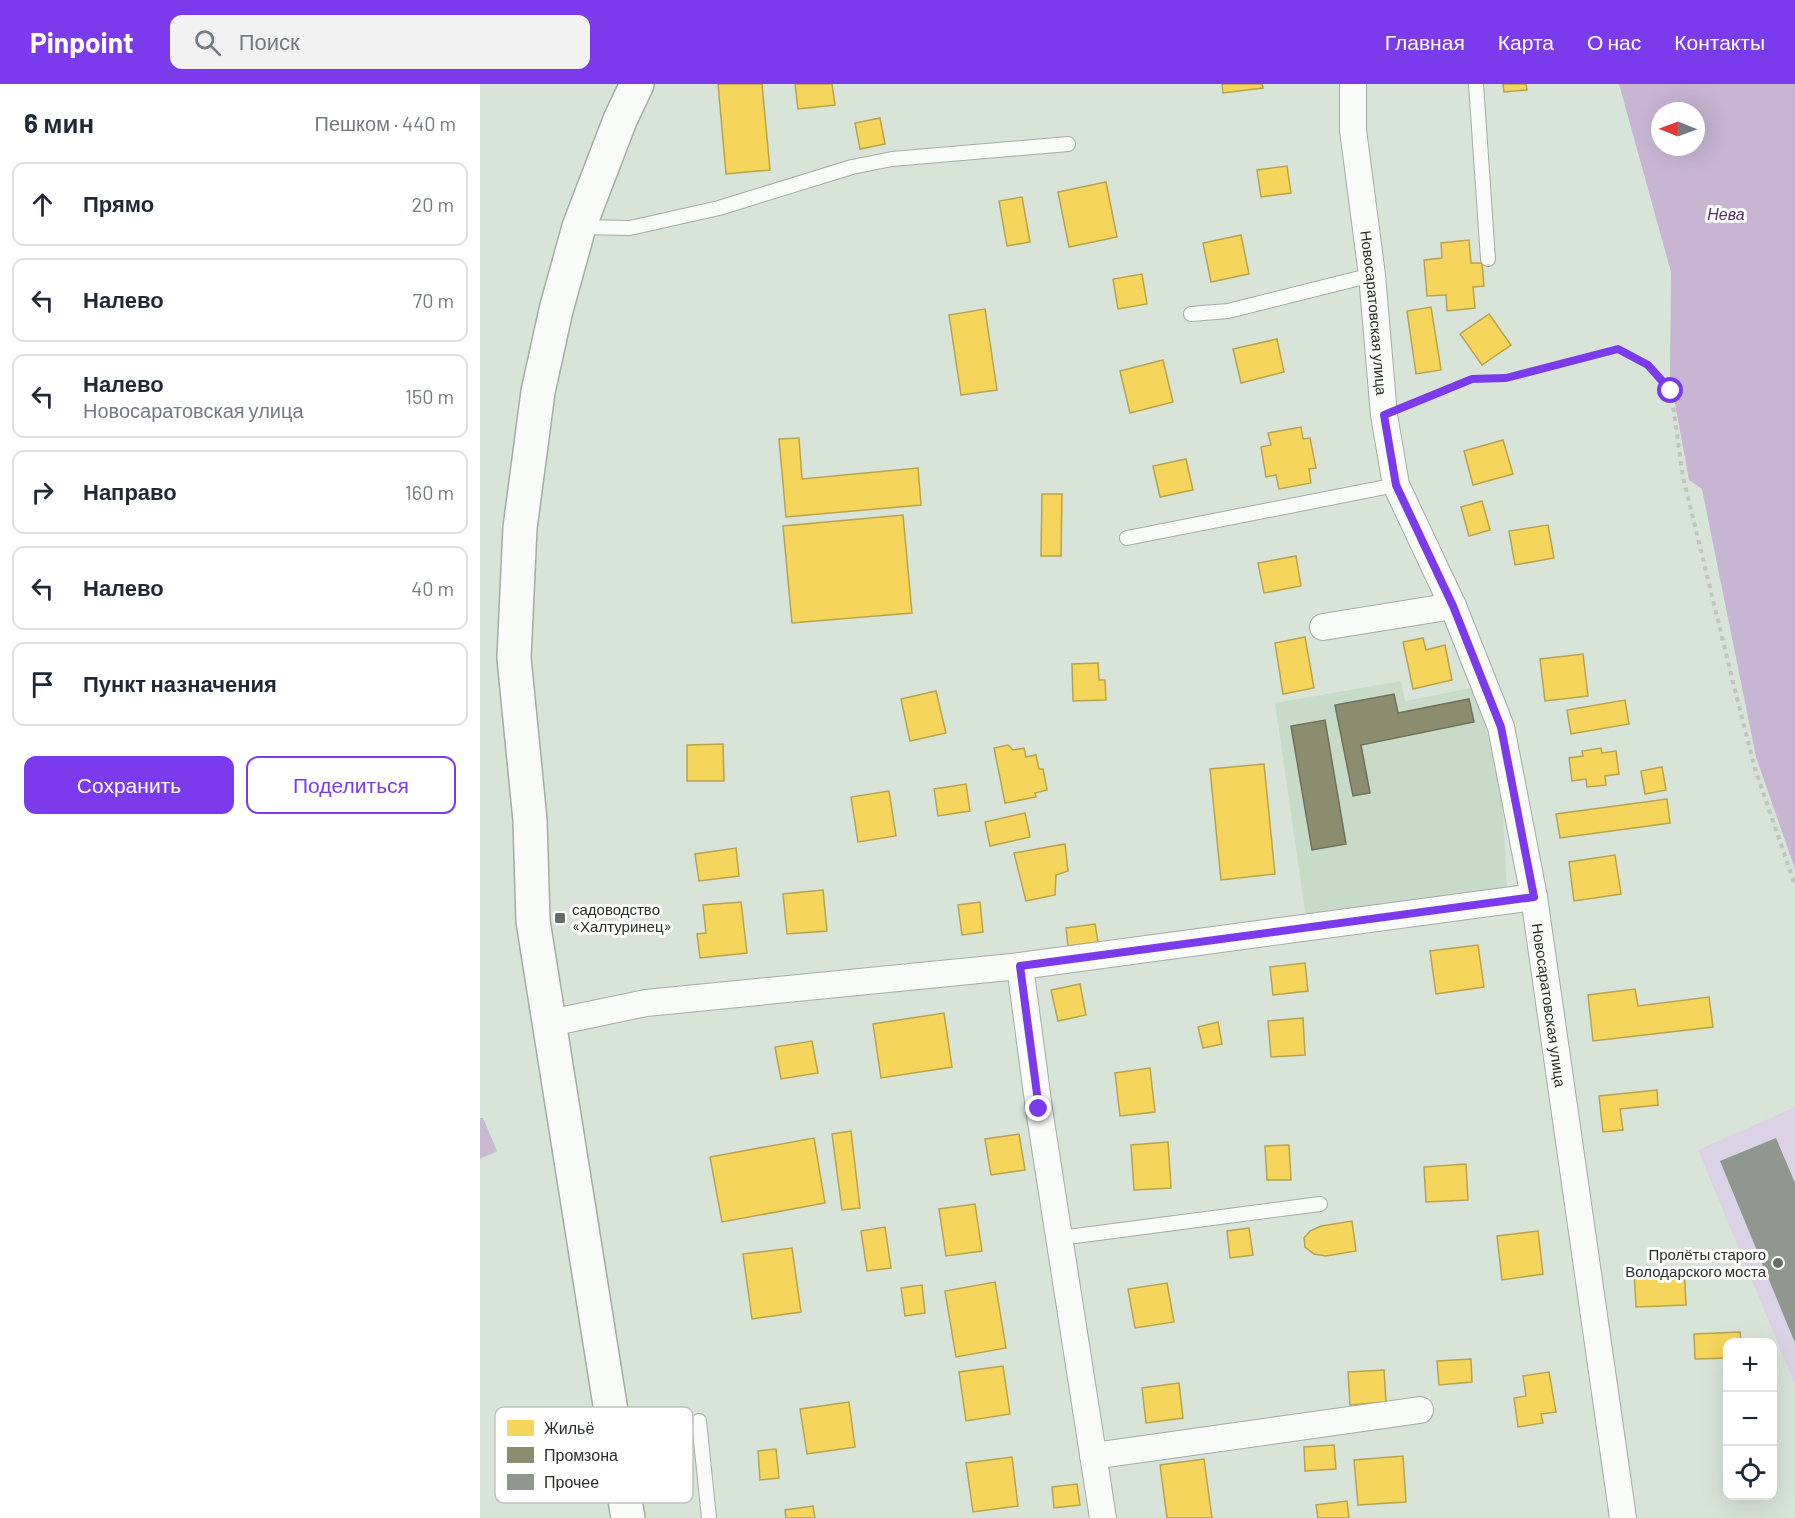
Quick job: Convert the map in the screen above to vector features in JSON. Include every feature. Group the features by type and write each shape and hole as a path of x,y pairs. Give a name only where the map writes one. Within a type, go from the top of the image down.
{"main road":[{"path":"611,1407 533,921 530,820 514,658 520,528 538,392 556,310 579,227 620,120 637,84"},
{"path":"626,1503 628,1518"}],"street":[{"name":"Новосаратовская улица","path":"1353,84 1353,130 1372,275 1384,415 1396,485 1453,606 1501,727 1534,897 1623,1518"},
{"path":"1323,627 1453,606"},
{"path":"550,1023 646,1003 1020,966 1534,897"},
{"path":"1020,966 1039,1109 1102,1518"},
{"path":"1093,1456 1420,1410"}],"lane":[{"path":"1476,84 1488,259"},
{"path":"579,227 630,228 719,208 852,167 892,159 1068,144"},
{"path":"1191,314 1228,311 1372,275"},
{"path":"1128,538 1396,485"},
{"path":"1060,1238 1320,1204"},
{"path":"699,1421 709,1518"}],"path":[{"path":"1384,415 1472,379 1506,378 1618,349 1648,365 1671,391 1683,477 1733,682 1755,769 1795,885"}],"shaded area":[{"path":"1401,681 1405,701 1476,687 1502,794 1507,888 1306,918 1275,703"},
{"path":"1795,1107 1795,1385 1777,1338 1698,1150"},
{"path":"480,1118 483,1118 497,1151 480,1159"}],"water":[{"name":"Нева","path":"1619,84 1795,84 1795,869 1756,757 1702,489 1689,480 1670,376 1671,272"}],"building: Жильё":[{"path":"718,84 762,84 770,170 726,174"},
{"path":"795,84 832,84 835,105 798,109"},
{"path":"1222,84 1262,84 1263,88 1223,93"},
{"path":"1503,84 1526,84 1527,90 1504,92"},
{"path":"880,118 885,144 860,149 855,123"},
{"path":"1287,166 1291,193 1261,197 1257,170"},
{"path":"1106,182 1117,237 1069,247 1058,192"},
{"path":"1022,197 1030,242 1007,246 999,201"},
{"path":"1241,235 1249,274 1211,282 1203,243"},
{"path":"1469,240 1471,263 1482,263 1484,286 1473,287 1475,308 1447,311 1446,295 1427,296 1424,260 1442,258 1441,243"},
{"path":"1142,274 1147,304 1118,309 1113,279"},
{"path":"1431,307 1441,370 1416,374 1407,311"},
{"path":"985,309 997,390 961,395 949,315"},
{"path":"1489,314 1511,345 1482,365 1460,334"},
{"path":"1277,339 1284,372 1241,383 1233,349"},
{"path":"1163,360 1173,402 1130,413 1120,371"},
{"path":"1301,427 1303,439 1310,438 1316,468 1309,469 1311,483 1279,489 1276,475 1266,477 1261,447 1271,445 1268,433"},
{"path":"799,438 802,479 918,468 921,505 786,517 779,439"},
{"path":"1503,440 1513,474 1473,485 1464,451"},
{"path":"1186,459 1193,490 1160,497 1153,466"},
{"path":"1042,494 1062,494 1061,556 1041,556"},
{"path":"1482,501 1490,530 1469,536 1461,507"},
{"path":"903,515 912,613 792,623 783,526"},
{"path":"1548,525 1554,558 1515,565 1509,531"},
{"path":"1296,556 1301,586 1264,593 1258,563"},
{"path":"1305,637 1314,688 1283,694 1275,643"},
{"path":"1423,638 1426,650 1445,645 1452,680 1413,689 1403,642"},
{"path":"1583,654 1588,696 1545,701 1540,659"},
{"path":"1098,663 1099,680 1105,680 1106,700 1073,701 1072,664"},
{"path":"936,691 946,733 910,741 901,699"},
{"path":"1625,700 1629,724 1571,734 1567,710"},
{"path":"723,744 724,781 687,781 687,745"},
{"path":"1008,745 1013,750 1024,748 1026,757 1036,755 1039,769 1043,769 1047,790 1035,793 1036,797 1005,803 994,748"},
{"path":"1601,748 1602,753 1616,751 1619,774 1605,776 1606,785 1587,787 1586,779 1572,781 1569,758 1583,756 1582,751"},
{"path":"1264,764 1275,874 1221,880 1210,769"},
{"path":"1662,767 1666,790 1645,794 1641,771"},
{"path":"966,784 970,811 938,816 934,789"},
{"path":"889,791 896,836 858,842 851,797"},
{"path":"1667,799 1670,823 1560,838 1556,814"},
{"path":"1025,813 1030,837 990,846 985,822"},
{"path":"1065,844 1068,871 1056,875 1055,895 1026,901 1014,853"},
{"path":"736,848 739,876 699,881 695,854"},
{"path":"1615,855 1621,894 1574,901 1569,862"},
{"path":"823,890 827,931 787,934 783,894"},
{"path":"741,902 747,953 700,958 697,934 706,933 703,905"},
{"path":"980,902 983,932 962,935 958,905"},
{"path":"1095,924 1098,942 1068,946 1066,928"},
{"path":"1478,945 1484,987 1436,994 1430,951"},
{"path":"1305,963 1308,991 1273,995 1270,967"},
{"path":"1080,984 1086,1015 1058,1021 1051,990"},
{"path":"1635,989 1638,1006 1709,997 1713,1027 1593,1041 1588,995"},
{"path":"944,1013 952,1067 881,1078 873,1024"},
{"path":"1303,1018 1305,1055 1271,1057 1268,1021"},
{"path":"1218,1022 1222,1044 1203,1048 1198,1027"},
{"path":"812,1041 818,1073 781,1079 775,1047"},
{"path":"1150,1068 1155,1112 1120,1116 1115,1073"},
{"path":"1657,1090 1658,1105 1620,1109 1623,1130 1603,1132 1599,1096"},
{"path":"851,1131 860,1208 842,1210 832,1134"},
{"path":"1019,1134 1025,1170 991,1175 985,1139"},
{"path":"814,1138 825,1203 722,1222 710,1157"},
{"path":"1168,1142 1171,1188 1134,1190 1131,1145"},
{"path":"1289,1145 1291,1180 1267,1180 1265,1146"},
{"path":"1466,1164 1468,1200 1426,1202 1424,1167"},
{"path":"975,1204 982,1251 946,1256 939,1209"},
{"path":"1352,1221 1356,1251 1326,1256 1314,1254 1305,1247 1304,1238 1310,1231 1321,1226"},
{"path":"885,1227 891,1268 867,1271 861,1231"},
{"path":"1249,1228 1253,1255 1230,1258 1227,1231"},
{"path":"1538,1231 1543,1274 1502,1280 1497,1236"},
{"path":"792,1248 801,1312 752,1319 743,1254"},
{"path":"1684,1267 1686,1305 1636,1307 1634,1269"},
{"path":"995,1282 1006,1348 956,1357 945,1291"},
{"path":"1167,1283 1174,1322 1135,1328 1128,1289"},
{"path":"922,1285 925,1313 905,1316 901,1288"},
{"path":"1740,1332 1741,1338 1723,1338 1723,1358 1695,1359 1694,1334"},
{"path":"1471,1359 1472,1382 1439,1385 1437,1361"},
{"path":"1003,1366 1010,1414 966,1421 959,1372"},
{"path":"1384,1370 1386,1402 1350,1405 1348,1372"},
{"path":"1549,1372 1556,1412 1541,1414 1543,1423 1518,1427 1514,1398 1526,1396 1523,1376"},
{"path":"1179,1383 1183,1418 1146,1423 1142,1388"},
{"path":"849,1402 855,1447 807,1454 800,1409"},
{"path":"1334,1445 1336,1469 1305,1471 1304,1447"},
{"path":"776,1449 779,1478 760,1480 758,1451"},
{"path":"1403,1456 1406,1502 1358,1505 1354,1460"},
{"path":"1012,1457 1018,1506 973,1512 966,1463"},
{"path":"1204,1459 1212,1518 1167,1518 1160,1465"},
{"path":"1077,1484 1080,1505 1054,1508 1052,1487"},
{"path":"1347,1501 1349,1518 1318,1518 1316,1505"},
{"path":"813,1506 815,1518 786,1518 785,1510"}],"building: Промзона":[{"path":"1394,694 1398,713 1469,699 1474,722 1361,745 1370,793 1353,796 1335,705"},
{"path":"1325,720 1346,844 1312,850 1291,726"}],"building: Прочее":[{"name":"Пролёты старого Володарского моста","path":"1776,1138 1795,1183 1795,1343 1720,1161"}],"place":[{"name":"садоводство «Халтуринец»","path":"560,918"},
{"name":"Пролёты старого Володарского моста","path":"1778,1263"}],"route":[{"path":"1039,1109 1020,966 1534,897 1501,727 1453,606 1396,485 1384,415 1440,390 1472,379 1506,378 1618,349 1648,365 1671,391"}]}
